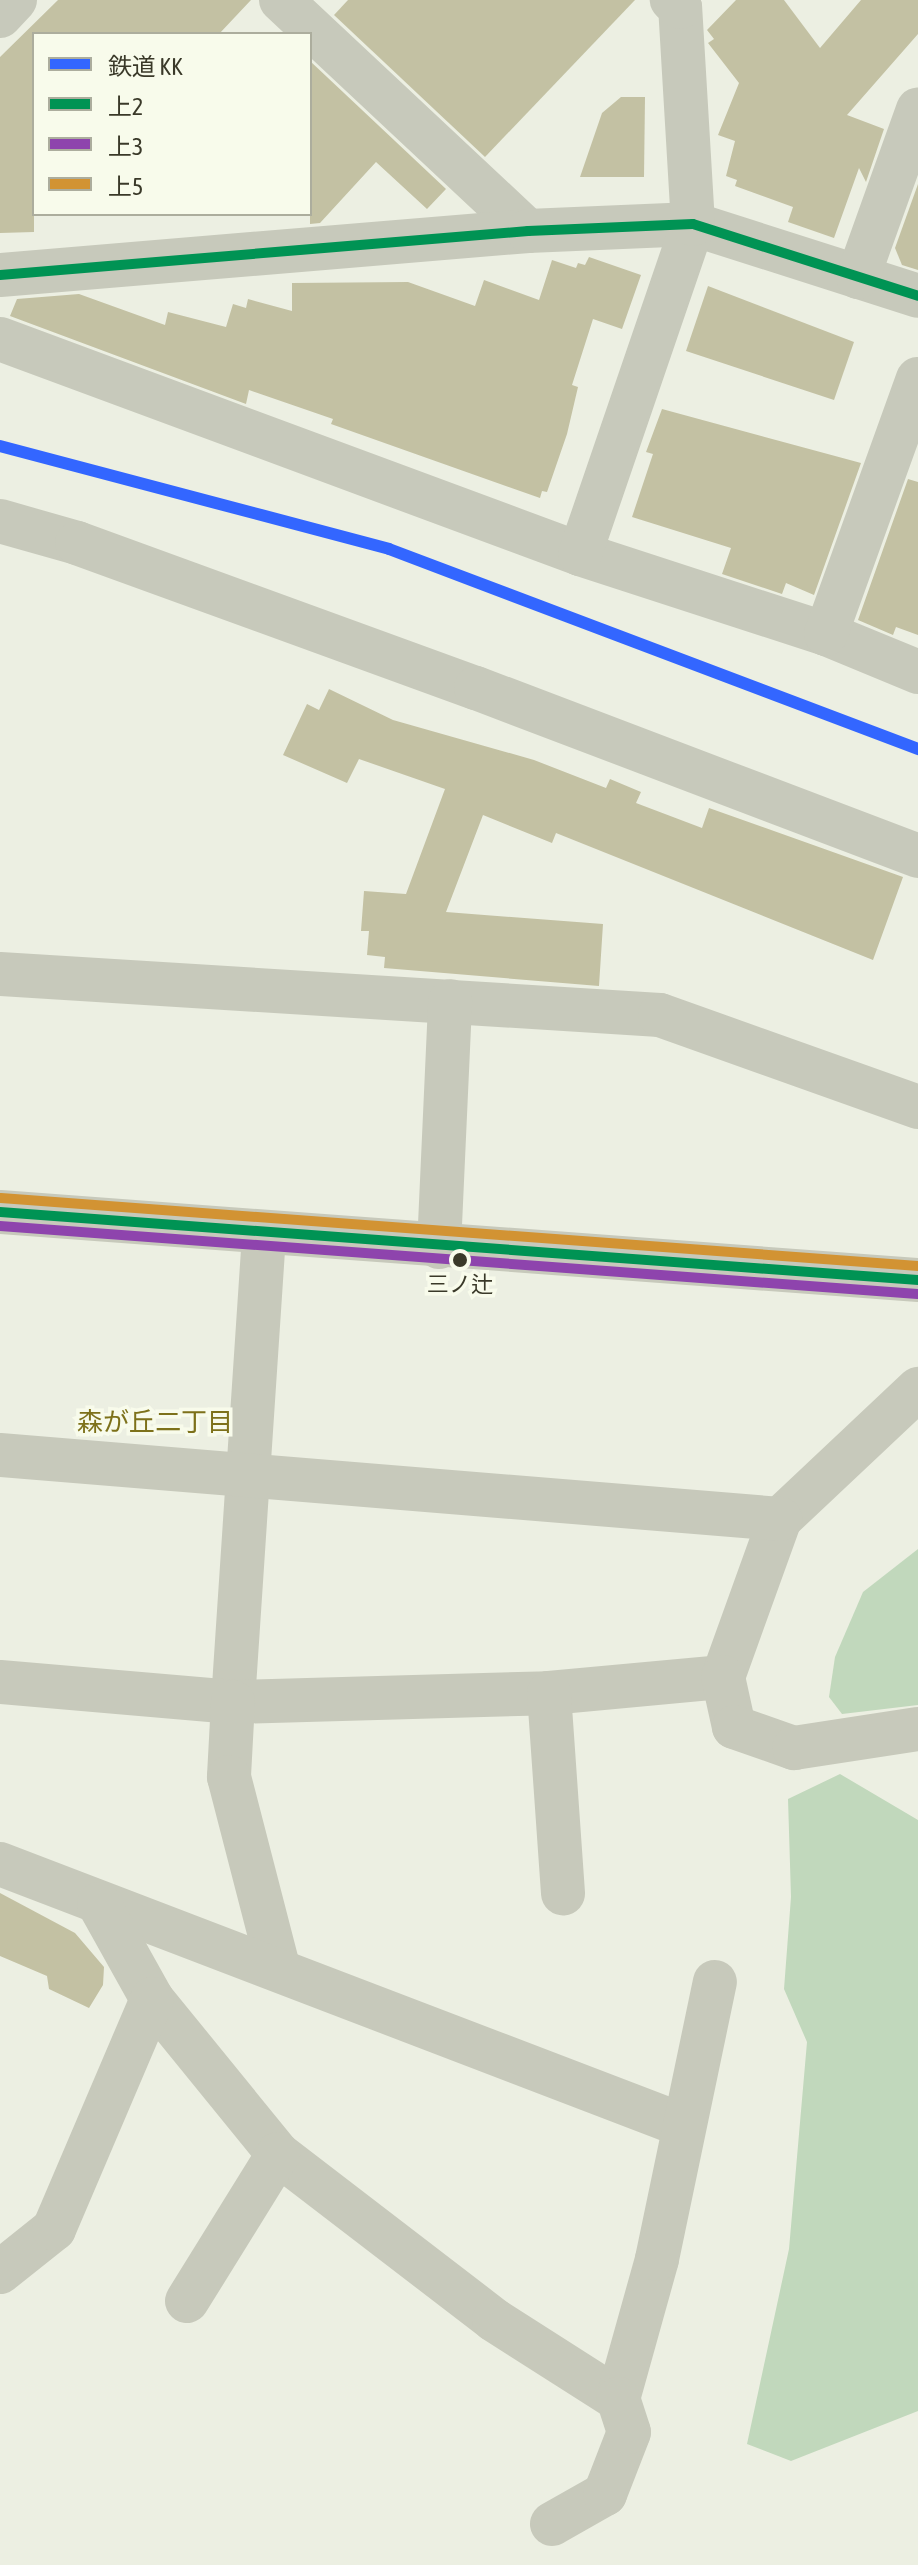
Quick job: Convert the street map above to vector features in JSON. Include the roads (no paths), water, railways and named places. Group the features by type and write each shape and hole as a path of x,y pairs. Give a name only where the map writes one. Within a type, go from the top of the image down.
{"street":[{"path":"0,16 15,0"},
{"path":"281,0 528,231"},
{"path":"580,554 693,224 679,2"},
{"path":"858,277 918,109"},
{"path":"0,275 528,231 693,224 918,296"},
{"path":"0,339 580,554 826,634 918,672"},
{"path":"826,634 918,379"},
{"path":"0,521 77,543 476,688 918,856"},
{"path":"0,974 660,1015 918,1107"},
{"path":"439,1247 450,1001"},
{"path":"0,1212 264,1235 918,1280"},
{"path":"264,1235 252,1474 229,1777 278,1967"},
{"path":"918,1389 780,1519 723,1677 734,1727 794,1748 918,1729"},
{"path":"0,1455 780,1519"},
{"path":"0,1682 233,1702 549,1693 723,1677"},
{"path":"549,1693 563,1894"},
{"path":"0,1864 99,1904 278,1967 682,2125"},
{"path":"99,1904 152,1999 278,2154 494,2320 618,2399"},
{"path":"552,2524 605,2494 629,2432 618,2399 657,2259 682,2125 715,1982"},
{"path":"0,2272 54,2229 152,1999"},
{"path":"187,2301 278,2154"}],"rail line":[{"name":"KK","path":"0,446 389,549 918,749"}],"place":[{"name":"三ノ辻","path":"460,1260"}],"district":[{"name":"森が丘二丁目","path":"155,1423"}]}
